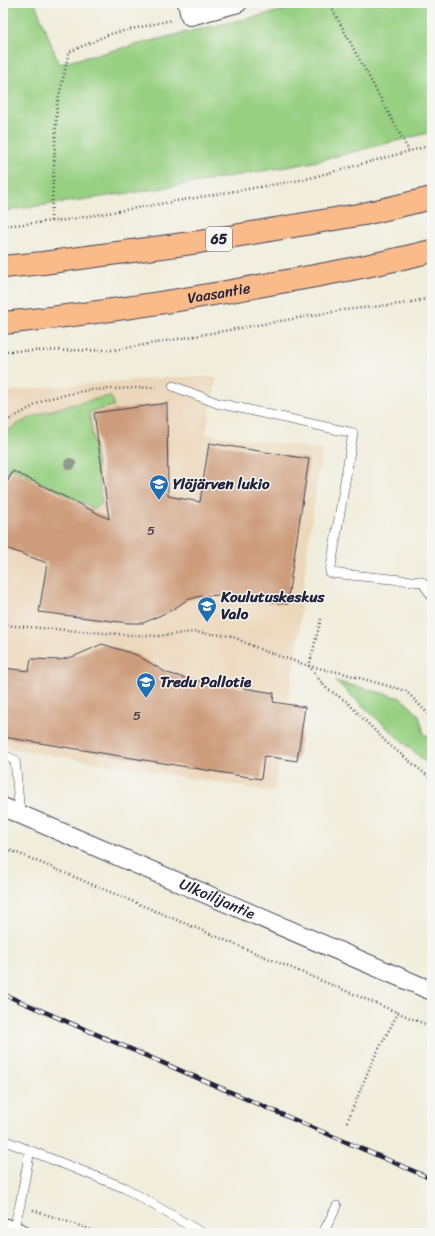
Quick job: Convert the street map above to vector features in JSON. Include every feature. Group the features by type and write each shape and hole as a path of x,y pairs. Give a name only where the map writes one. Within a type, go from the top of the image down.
{"highway":[{"name":"65","path":"3,267 199,242 364,214 432,198"},
{"name":"Vaasantie","path":"3,323 53,318 211,295 378,264 432,251"}],"street":[{"path":"188,9 238,3"},
{"name":"Ulkoilijantie","path":"3,807 432,991"}],"lane":[{"path":"173,386 217,403 353,433 330,573 422,582 432,596"},
{"path":"3,755 15,760 20,814"},
{"path":"3,1140 125,1188 202,1233"},
{"path":"12,1230 20,1205 30,1150"},
{"path":"323,1233 337,1206"}],"path":[{"path":"330,3 409,151"},
{"path":"51,221 57,105 69,52 110,34 188,9"},
{"path":"3,226 66,220 306,179 432,145"},
{"path":"3,351 115,350 343,310 401,304 432,298"},
{"path":"3,424 46,399 88,390 173,386"},
{"path":"309,666 321,619"},
{"path":"3,625 137,635 159,636 193,632 231,636 264,651 309,666 342,673 406,691 432,718"},
{"path":"309,666 325,687 347,702 386,742 432,778"},
{"path":"3,846 432,1027"},
{"path":"347,1122 372,1062 398,1013"},
{"path":"20,1205 101,1233"}],"shaded area":[{"name":"Ylöjärven lukio","path":"174,377 217,377 206,434 322,449 307,552 297,650 274,792 3,747 3,392"}],"green space":[{"path":"3,3 35,3 59,64 183,33 317,3 432,3 432,132 309,163 164,188 3,211"},
{"path":"110,396 113,400 114,406 89,412 102,503 95,509 11,468 3,482 3,435 26,420 39,414"},
{"path":"335,681 401,698 419,715 424,734 432,738 432,768"}],"building":[{"path":"167,403 168,496 200,502 209,443 309,459 287,604 222,595 201,596 187,600 172,610 143,623 128,623 39,612 47,563 3,547 3,490 13,471 109,519 94,413"},
{"name":"Tredu Pallotie","path":"102,644 137,655 167,673 189,679 274,693 273,702 305,707 297,761 264,756 261,779 3,737 3,668 29,671 31,659 60,660 75,656"}],"railway":[{"path":"3,994 432,1179"}],"place":[{"name":"Ylöjärven lukio","path":"159,501"},
{"name":"Koulutuskeskus Valo","path":"207,623"},
{"name":"Tredu Pallotie","path":"146,699"}]}
